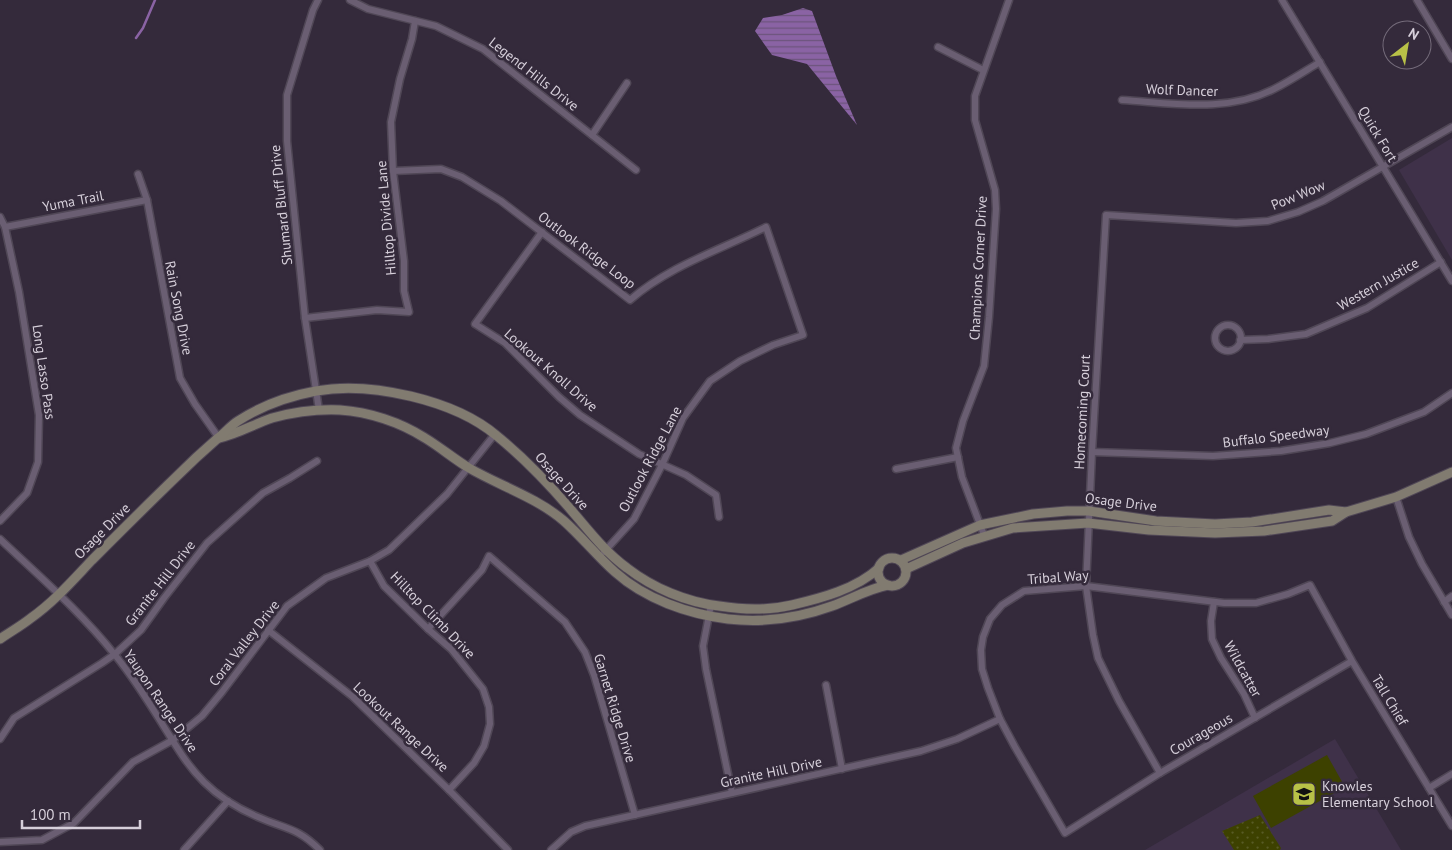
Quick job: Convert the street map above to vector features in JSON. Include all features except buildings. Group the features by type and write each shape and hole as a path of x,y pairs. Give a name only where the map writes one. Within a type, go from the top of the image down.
{"street":[{"name":"Shumard Bluff Drive","path":"318,0 313,10 288,95 287,141 305,318 319,410"},
{"name":"Legend Hills Drive","path":"350,0 368,9 436,26 483,49 636,170"},
{"name":"Champions Corner Drive","path":"984,536 962,477 956,448 963,421 984,366 996,209 995,190 975,120 975,96 1009,0"},
{"name":"Quick Fort","path":"1282,0 1452,281"},
{"path":"1417,0 1452,59"},
{"name":"Hilltop Divide Lane","path":"305,318 377,310 409,312 404,292 404,261 394,171 391,122 415,21"},
{"path":"938,47 983,70"},
{"name":"Wolf Dancer","path":"1122,100 1218,105 1244,100 1273,90 1320,62"},
{"path":"592,135 627,83"},
{"name":"Pow Wow","path":"1106,215 1236,223 1268,220 1298,212 1323,201 1452,126"},
{"name":"Outlook Ridge Loop","path":"394,171 441,169 462,177 501,201 630,300 647,285 698,258 766,227 803,335"},
{"name":"Rain Song Drive","path":"138,174 147,200 180,378 195,404 219,438"},
{"name":"Yuma Trail","path":"5,227 147,200"},
{"name":"Homecoming Court","path":"1106,215 1086,586 1098,658 1119,701 1160,773"},
{"name":"Long Lasso Pass","path":"0,217 5,227 19,292 39,415 38,462 36,470 27,493 0,522"},
{"name":"Lookout Knoll Drive","path":"542,232 475,324 505,343 559,397 580,415 622,443 662,465 686,475 716,495 719,517"},
{"name":"Western Justice","path":"1240,340 1268,339 1315,331 1367,308 1440,262"},
{"name":"Western Justice","path":"1226,325 1238,330 1240,340 1236,348 1230,350 1223,350 1215,340 1216,333 1226,325"},
{"name":"Outlook Ridge Lane","path":"602,553 634,519 662,465 683,418 710,381 740,361 773,345 803,335"},
{"name":"Osage Drive","path":"0,639 32,618 58,595 209,445 238,421 262,407 317,391 332,389 376,390 412,396 456,411 495,434 530,465 602,553 614,572 645,594 665,603 709,616 750,620 781,618 807,614 833,606 874,588 888,585"},
{"name":"Buffalo Speedway","path":"1092,452 1213,456 1281,451 1320,445 1366,434 1424,412 1452,393"},
{"name":"Osage Drive","path":"219,438 271,419 319,410 341,410 389,420 426,438 468,467 536,501 552,511 602,553 652,584 692,601 711,605 746,610 780,608 813,600 838,591 871,575 879,568"},
{"name":"Coral Valley Drive","path":"0,842 42,840 74,823 134,762 172,740 202,716 287,606 326,578 370,561 389,550 447,494 495,434"},
{"path":"896,469 958,457"},
{"name":"Granite Hill Drive","path":"0,739 14,718 115,654 141,630 207,543 263,493 317,461"},
{"name":"Osage Drive","path":"906,569 984,536 1013,528 1088,523 1149,530 1215,533 1264,531 1332,521 1346,512 1396,497 1452,472"},
{"path":"1396,497 1418,555 1452,615"},
{"name":"Osage Drive","path":"900,560 980,525 1034,514 1089,511 1156,521 1215,524 1252,522 1329,510 1346,512"},
{"name":"Yaupon Range Drive","path":"0,539 115,654 144,695 184,760 205,784 228,801 258,817 292,829 310,839 320,850"},
{"name":"Garnet Ridge Drive","path":"428,629 482,570 489,556 565,622 585,652 594,675 634,816"},
{"path":"888,558 900,560 906,569 906,574 902,582 888,585 881,580 879,568 884,560 888,558"},
{"name":"Hilltop Climb Drive","path":"370,561 384,586 451,649 483,689 489,707 490,724 484,746 474,762 450,790"},
{"name":"Tribal Way","path":"1065,832 1000,719 982,669 982,643 990,619 1002,605 1024,591 1086,586 1214,602 1256,603 1288,594 1310,585"},
{"name":"Tall Chief","path":"1310,585 1352,661 1452,826"},
{"path":"1444,602 1452,596"},
{"name":"Wildcatter","path":"1214,602 1211,621 1212,639 1221,658 1244,694 1255,718"},
{"path":"711,605 703,646 732,794"},
{"name":"Lookout Range Drive","path":"268,630 354,697 450,790 508,850"},
{"name":"Courageous","path":"1065,832 1160,773 1352,661"},
{"path":"826,685 842,769"},
{"name":"Granite Hill Drive","path":"551,850 571,832 586,826 921,751 957,739 1000,719"},
{"path":"1429,788 1452,774"},
{"path":"184,850 228,801"}],"shaded area":[{"path":"803,8 812,11 836,76 857,125 807,64 772,55 755,31 763,18 782,15"},
{"path":"1452,138 1452,260 1399,170"},
{"name":"Knowles Elementary School","path":"1335,739 1401,850 1145,850"},
{"path":"1327,755 1345,787 1271,828 1253,796"},
{"path":"1260,815 1281,848 1280,850 1234,850 1222,831"}],"waterway":[{"path":"136,38 143,28 155,0"}],"place":[{"name":"Knowles Elementary School","path":"1304,794"}]}
